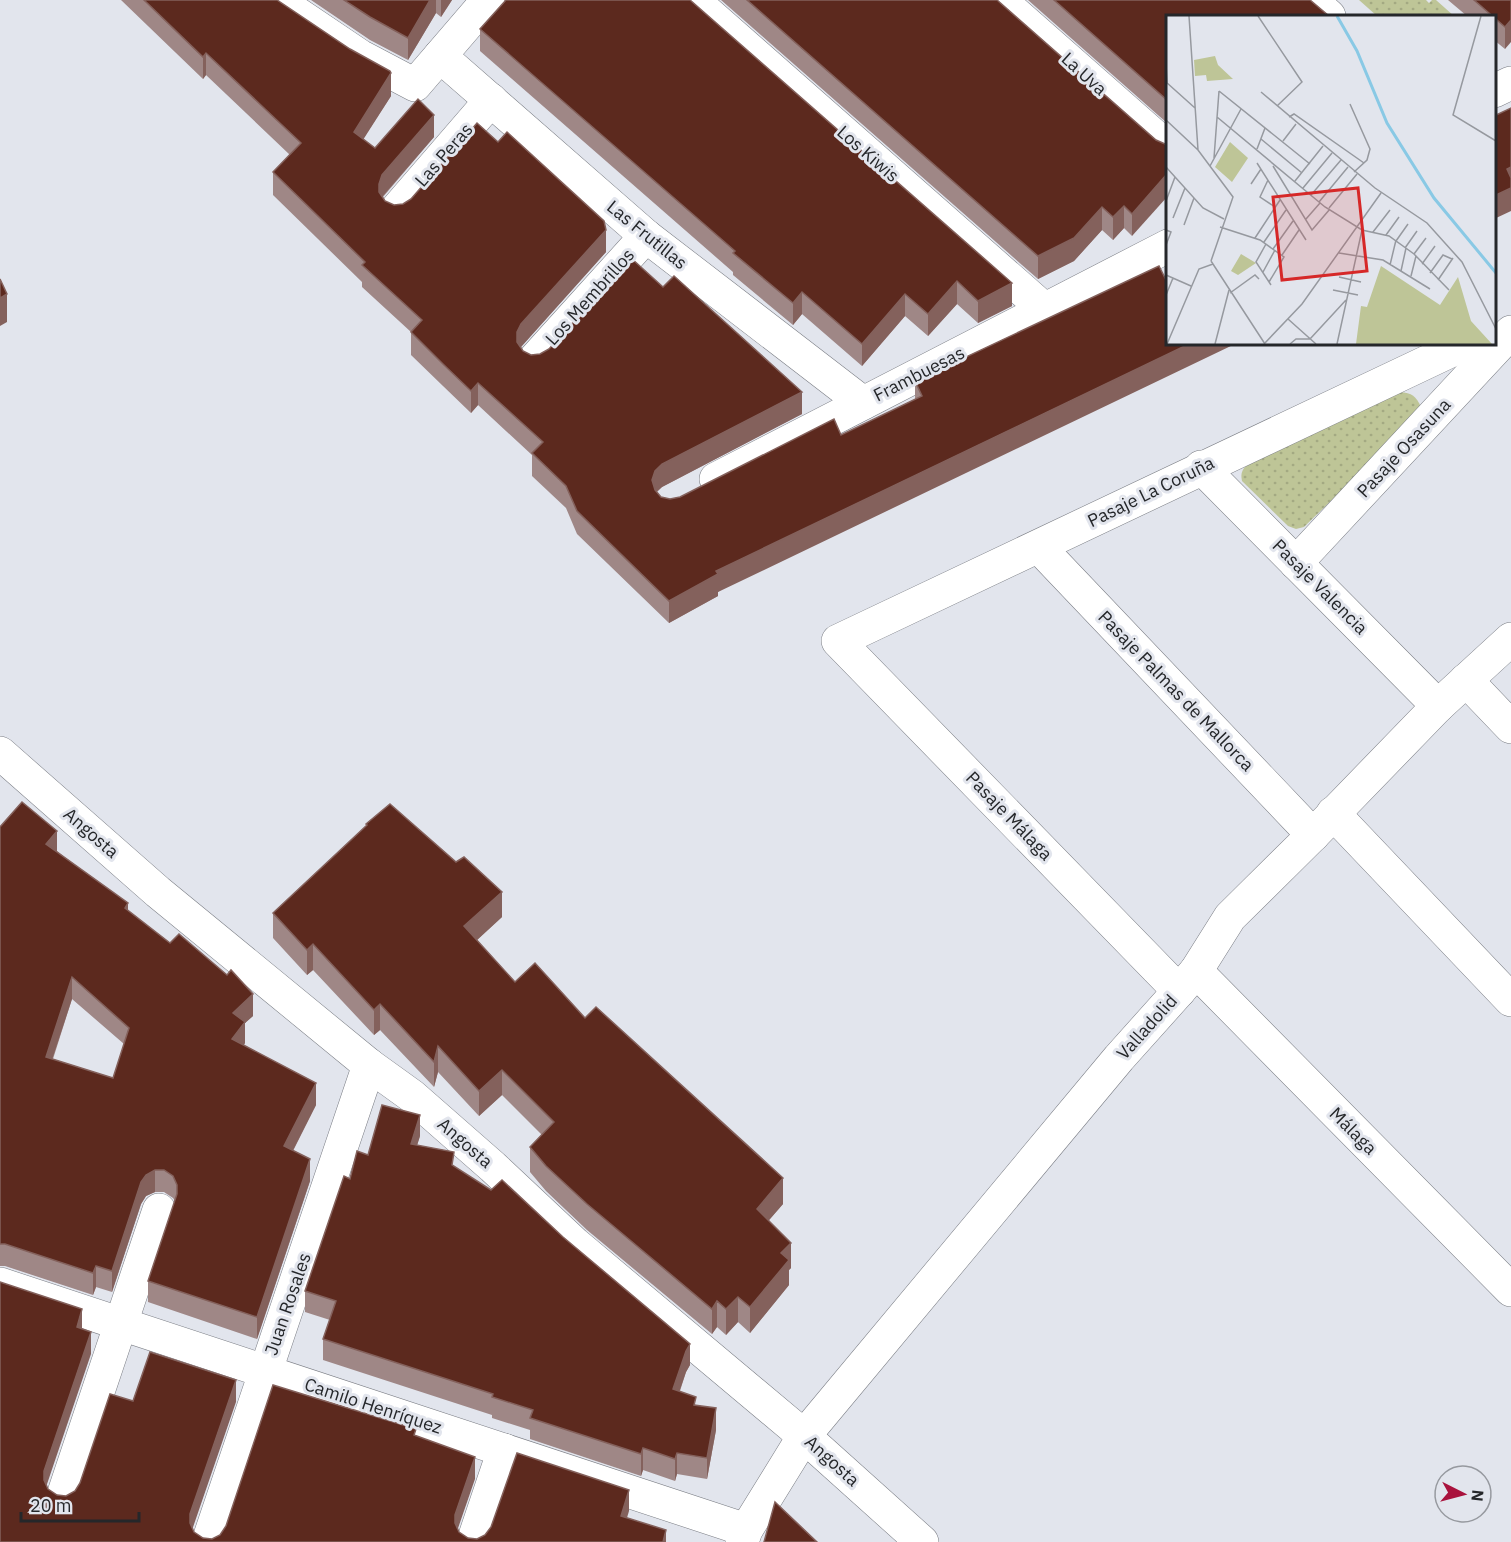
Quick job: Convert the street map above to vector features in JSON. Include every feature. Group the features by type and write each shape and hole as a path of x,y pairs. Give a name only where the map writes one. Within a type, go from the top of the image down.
{"street":[{"path":"277,0 360,56 415,85 488,0"},
{"name":"Los Kiwis","path":"693,0 1044,309"},
{"name":"La Uva","path":"1000,0 1166,147"},
{"name":"Las Frutillas","path":"440,56 646,236 863,403"},
{"path":"1496,90 1511,83"},
{"name":"Las Peras","path":"397,209 491,100"},
{"name":"Los Membrillos","path":"535,359 646,236"},
{"name":"Frambuesas","path":"691,492 1166,247"},
{"path":"1496,329 1511,322"},
{"name":"Pasaje Osasuna","path":"1296,563 1511,332"},
{"name":"Pasaje La Coruña","path":"838,641 1039,547 1201,467 1463,345"},
{"name":"Pasaje Valencia","path":"1201,467 1438,706"},
{"name":"Pasaje Palmas de Mallorca","path":"1039,547 1323,824 1511,999"},
{"name":"Valladolid","path":"744,1536 804,1436 1187,981 1230,917 1438,706 1511,639"},
{"name":"Pasaje Málaga","path":"838,641 1187,981"},
{"path":"1466,680 1511,727"},
{"name":"Angosta","path":"0,753 158,892 369,1065 412,1096 494,1167 575,1244 804,1436 922,1542"},
{"name":"Málaga","path":"1187,981 1511,1290"},
{"name":"Juan Rosales","path":"208,1542 369,1065"},
{"path":"62,1498 159,1210"},
{"name":"Camilo Henríquez","path":"0,1284 504,1450 744,1536"},
{"path":"473,1542 504,1450"}],"green space":[{"path":"1359,0 1426,0 1429,3 1436,0 1453,15 1376,15"},
{"path":"1400,392 1411,394 1417,400 1421,407 1418,416 1304,527 1296,529 1288,526 1242,481 1243,470 1250,463"}],"building":[{"path":"144,0 277,0 350,49 390,71 391,73 354,132 375,148 418,99 434,115 382,175 379,192 385,201 394,205 403,204 411,199 477,123 498,142 507,132 604,221 606,230 521,324 517,332 517,342 523,351 531,355 540,354 549,349 631,258 663,287 674,276 802,392 662,464 655,471 652,480 655,490 661,497 670,499 680,497 834,419 841,435 922,396 915,381 1159,266 1166,280 1166,345 1187,345 716,571 718,574 669,601 577,511 566,486 532,453 543,442 478,383 471,391 411,332 422,320 362,265 365,262 273,172 301,143 206,53 203,57"},
{"path":"344,0 430,0 408,38"},
{"path":"506,0 690,0 1012,283 978,301 957,281 928,314 905,294 862,344 802,292 793,303 733,253 735,251 480,29"},
{"path":"747,0 997,0 1156,140 1166,144 1166,175 1132,214 1124,206 1113,217 1102,207 1074,238 1038,256"},
{"path":"1054,0 1310,0 1328,15 1166,15 1166,99"},
{"path":"1474,0 1511,0 1511,20 1505,27 1496,19 1496,15 1491,15"},
{"path":"1511,108 1511,167 1507,169 1511,178 1511,188 1496,195 1496,115"},
{"path":"0,279 7,294 0,298"},
{"path":"22,802 57,831 46,844 128,903 125,908 170,943 179,934 227,975 231,970 253,994 233,1013 245,1022 232,1039 316,1083 284,1146 310,1159 257,1317 148,1281 177,1194 177,1185 173,1176 164,1170 155,1170 146,1175 141,1182 112,1271 96,1266 93,1273 0,1244 0,827","holes":["72,977 129,1028 113,1078 46,1057"]},
{"path":"390,804 456,862 464,857 502,892 464,926 515,982 535,963 585,1018 596,1007 783,1178 757,1209 791,1243 781,1253 789,1260 750,1307 738,1297 726,1309 717,1301 712,1309 587,1204 546,1166 530,1147 554,1122 502,1070 479,1091 438,1046 434,1062 380,1004 374,1010 313,944 307,950 273,913"},
{"path":"382,1105 420,1115 411,1144 454,1152 452,1165 491,1190 502,1180 563,1237 690,1344 673,1389 696,1397 694,1405 716,1408 707,1458 677,1453 675,1459 643,1448 641,1454 530,1418 533,1410 492,1397 493,1394 323,1339 336,1301 305,1291 344,1176 350,1179 357,1151 368,1155"},
{"path":"0,1282 82,1309 77,1327 91,1332 44,1471 44,1480 48,1489 57,1495 66,1496 75,1491 80,1483 110,1394 133,1401 150,1352 236,1380 190,1514 190,1523 194,1532 203,1538 212,1539 220,1535 226,1526 273,1385 416,1429 414,1435 475,1457 455,1515 455,1523 459,1532 468,1538 477,1539 485,1535 491,1527 517,1453 629,1490 621,1516 666,1530 663,1542 0,1542"},
{"path":"775,1502 817,1542 764,1542"}]}
